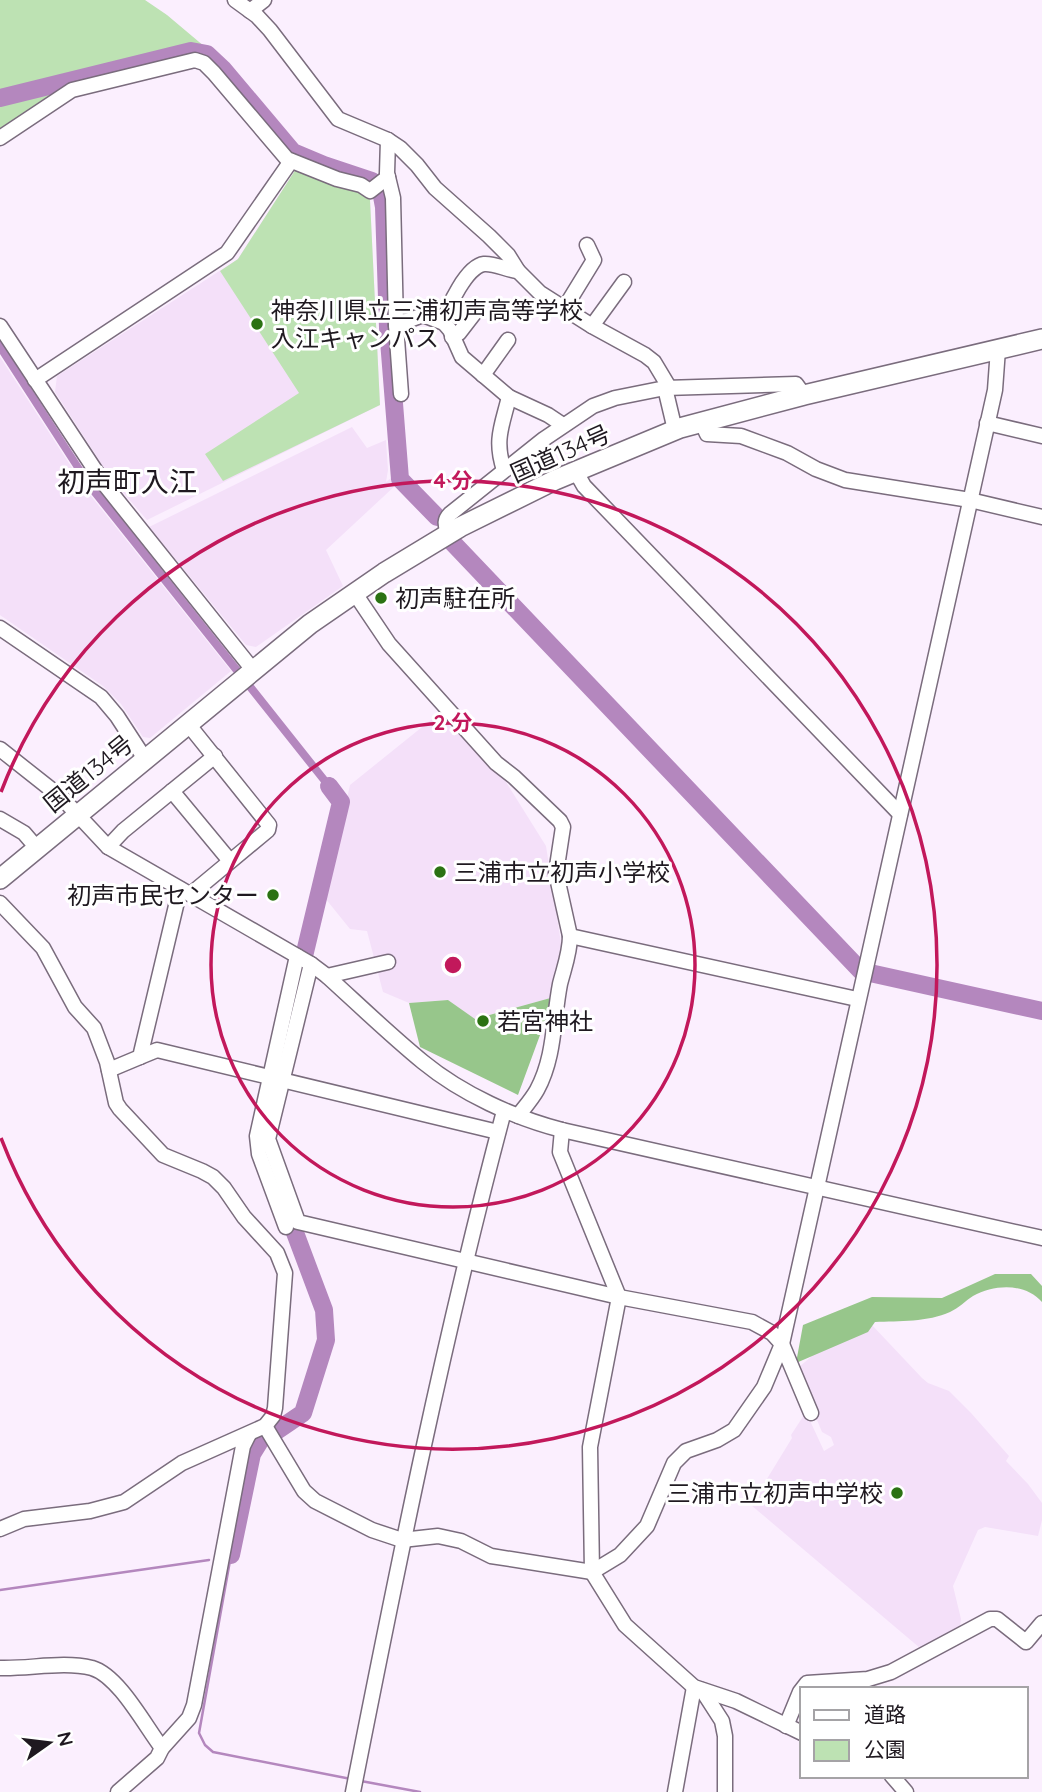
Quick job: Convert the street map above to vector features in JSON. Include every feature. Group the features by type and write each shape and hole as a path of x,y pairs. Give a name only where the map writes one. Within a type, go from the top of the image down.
{"highway":[{"name":"国道134号","path":"0,879 252,670 354,592 449,534 534,490 701,421 1042,339"}],"street":[{"path":"235,0 250,11 286,48 338,119 388,140 417,165 435,188 489,236 508,255 518,271 541,293 654,362 667,388 675,430"},
{"path":"250,11 264,0"},
{"path":"0,138 72,90 195,60 205,63 291,161 337,179 361,185 370,191 381,183 388,140"},
{"path":"35,380 227,253 291,161"},
{"path":"381,183 393,198 396,325 401,394"},
{"path":"564,309 594,260 587,245"},
{"path":"518,271 486,264 474,268 462,282 444,323 463,357 483,376 509,397 563,425"},
{"path":"593,326 624,282"},
{"path":"452,337 460,333 476,311"},
{"path":"396,325 423,315 444,323"},
{"path":"0,326 105,485 252,670"},
{"path":"483,376 508,340"},
{"path":"265,1426 296,1480 315,1501 372,1530 402,1540 438,1536 461,1541 491,1556 592,1572 620,1555 647,1526 674,1463 687,1451 717,1440 734,1430 764,1387 782,1344 817,1189 857,999 995,390 998,349"},
{"path":"449,534 446,518 563,425 593,406 615,398 667,388 796,384 804,395"},
{"path":"504,470 498,439 509,397"},
{"path":"701,421 707,434 741,436 788,453 845,480 970,500 1042,517"},
{"path":"987,423 1042,436"},
{"path":"576,472 584,486 900,814"},
{"path":"354,592 389,644 495,764 514,777 560,821 563,835 557,852 556,873 570,936 546,1068 537,1090 518,1116"},
{"path":"0,628 101,697 145,759"},
{"path":"139,1057 186,892 230,861 268,830 269,825 188,724"},
{"path":"0,749 62,798 108,847 304,960 327,976 423,1063 504,1111 562,1130 1042,1238"},
{"path":"108,847 215,756"},
{"path":"173,791 230,861"},
{"path":"0,819 24,833 36,848"},
{"path":"0,903 43,948 75,1007 94,1028 109,1070 116,1102 163,1155 214,1177 244,1217 277,1253 285,1273 275,1408 273,1416 265,1426 182,1463 124,1502 90,1511 35,1517 0,1529"},
{"path":"570,936 857,999"},
{"path":"292,1224 269,1145 276,1079 304,960"},
{"path":"327,976 388,962"},
{"path":"109,1070 157,1050 498,1132"},
{"path":"355,1784 402,1540 466,1261 504,1111"},
{"path":"562,1130 560,1152 619,1297 590,1447 592,1572 625,1625 698,1689 722,1721 725,1736 726,1792"},
{"path":"262,1236 292,1224 619,1297 752,1322 772,1333 782,1344 811,1413"},
{"path":"118,1792 157,1758 162,1748 189,1718 194,1705 243,1446 249,1434"},
{"path":"804,1687 807,1683 868,1679 891,1672 990,1619 997,1619 1026,1642 1042,1623"},
{"path":"0,1668 79,1667 100,1671 121,1691 162,1748"},
{"path":"698,1689 736,1701 800,1732"},
{"path":"675,1792 698,1689"},
{"path":"786,1726 800,1692"},
{"path":"894,1778 906,1792"}],"shaded area":[{"name":"神奈川県立三浦初声高等学校 入江キャンパス","path":"296,169 370,200 380,405 147,520 112,480 55,392 57,376 238,259"},
{"path":"0,340 90,479 334,786 342,801 339,805 88,490 0,354"},
{"path":"0,357 87,491 231,671 150,738 143,737 121,704 103,686 0,615"},
{"path":"352,427 367,448 386,440 386,482 391,478 397,484 326,550 343,586 256,647 246,645 149,527"},
{"name":"三浦市立初声小学校","path":"437,715 479,752 506,782 546,846 561,943 554,997 474,1019 448,1000 409,1003 383,992 367,931 350,929 325,898 350,785"},
{"name":"三浦市立初声中学校","path":"871,1324 922,1378 949,1391 971,1413 1009,1456 1006,1461 1042,1503 1038,1536 985,1527 978,1530 953,1586 961,1619 960,1628 920,1648 751,1505 806,1412 824,1451 834,1445 831,1437 822,1432 797,1372 798,1368 820,1349"}],"green space":[{"path":"0,0 145,0 211,52 197,46 183,48 182,45 174,47 175,50 0,94"},
{"path":"71,85 0,132 0,102"},
{"path":"296,169 365,192 370,200 380,405 223,481 205,454 299,393 220,271 238,259"},
{"path":"554,997 518,1095 420,1047 409,1003 448,1000 475,1019"},
{"path":"995,1274 1031,1274 1042,1286 1042,1302 1027,1291 1009,1287 991,1289 932,1318 875,1322 868,1332 796,1363 803,1325 872,1297 942,1298"}],"waterway":[{"path":"0,98 191,51 207,54 223,69 293,152 372,181 381,191 384,207 388,328 400,479 437,517"},
{"path":"452,542 861,971 1042,1011"},
{"path":"300,973 341,802 329,786"},
{"path":"275,1432 303,1413 326,1340 324,1310 285,1206"},
{"path":"231,1555 252,1454 260,1441"},
{"path":"229,1556 231,1555 199,1733 205,1745 213,1752 351,1779"},
{"path":"0,1590 209,1560"},
{"path":"361,1781 420,1792"}],"place":[{"name":"神奈川県立三浦初声高等学校 入江キャンパス","path":"257,324"},
{"name":"初声駐在所","path":"381,598"},
{"name":"三浦市立初声小学校","path":"440,872"},
{"name":"初声市民センター","path":"273,895"},
{"name":"若宮神社","path":"483,1021"},
{"name":"三浦市立初声中学校","path":"897,1493"}],"district":[{"name":"初声町入江","path":"127,481"}]}
